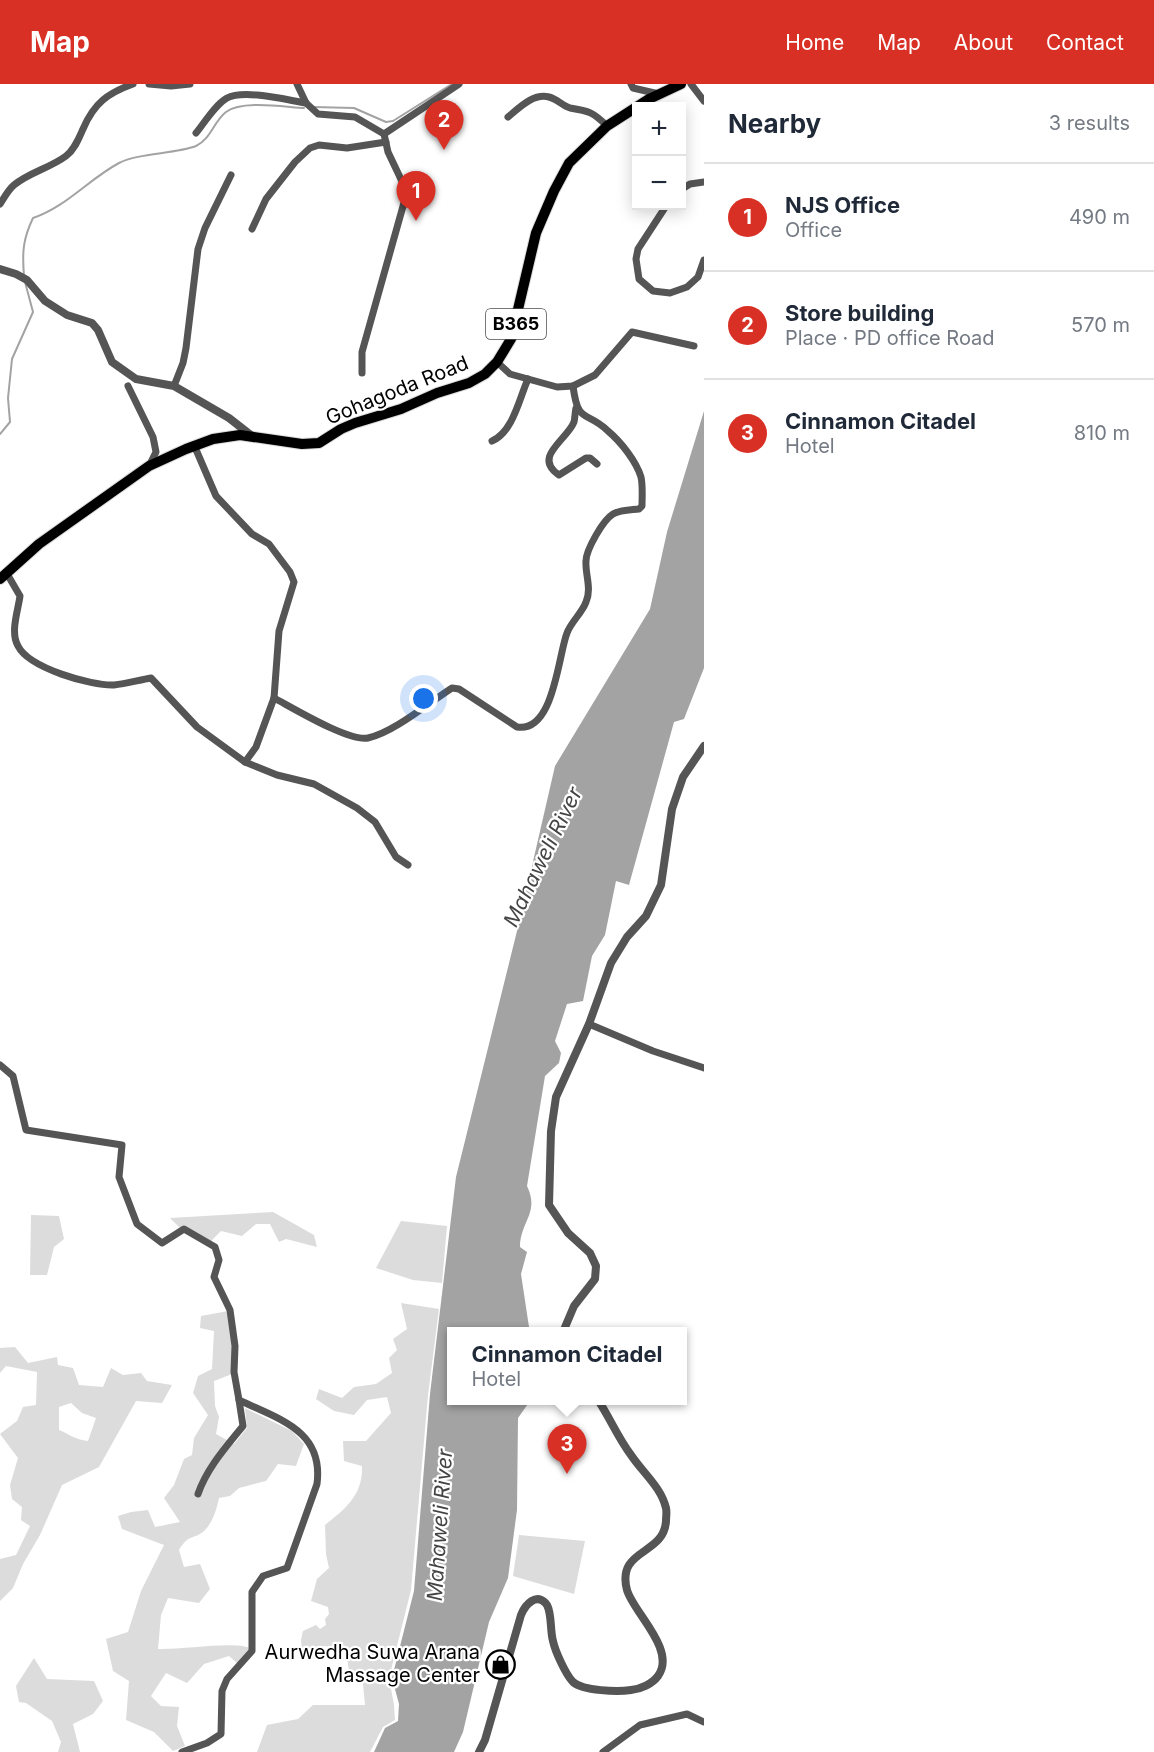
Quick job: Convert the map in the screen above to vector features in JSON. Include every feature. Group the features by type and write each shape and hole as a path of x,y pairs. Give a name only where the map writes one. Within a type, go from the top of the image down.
{"main road":[{"name":"Gohagoda Road","path":"3,575 39,544 149,466 194,445 222,437 252,436 297,443 320,442 341,429 367,418 401,409 436,393 469,383 485,374 497,362 512,339 533,243 554,191 569,163 607,126 633,108 681,84"}],"street":[{"path":"0,204 12,187 29,175 68,155 99,102 115,90 133,84"},
{"path":"149,84 171,86 190,84"},
{"path":"297,84 306,103 318,114 355,117 384,134 388,152 407,192 362,352 362,373"},
{"path":"384,134 459,84"},
{"path":"631,84 633,88 659,94"},
{"path":"691,84 704,101"},
{"path":"196,133 222,102 240,94 306,103"},
{"path":"508,117 526,102 548,97 569,107 590,111 607,126"},
{"path":"252,230 266,199 295,162 310,148 319,145 347,148 386,142"},
{"path":"174,386 186,348 198,249 205,228 231,175"},
{"path":"686,186 704,182"},
{"path":"663,210 638,249 636,259 639,279 653,291 670,293 687,286 698,277 704,260"},
{"path":"0,269 27,280 45,301 67,315 92,323 98,330 112,362 136,379 174,386 229,418 252,436"},
{"path":"497,362 510,374 528,380 556,387 573,386 595,375 632,332 694,346"},
{"path":"492,441 507,429 528,380"},
{"path":"128,386 153,437 156,452 149,466"},
{"path":"573,386 576,408 574,423 549,454 548,463 558,475 586,458 590,458 597,464"},
{"path":"274,698 338,730 367,739 387,731 452,688 459,689 517,727 523,728 536,722 555,686 567,632 587,601 587,550 608,517 615,513 639,509 642,506 641,477 631,458 608,430 584,416 576,408"},
{"path":"194,445 216,496 252,534 268,544 290,572 294,582 279,631 274,698 256,747 245,762"},
{"path":"3,575 20,596 15,627 18,647 40,666 78,680 113,685 151,678 197,727 245,762 314,784 357,808 375,822 396,857 408,865"},
{"path":"565,1327 574,1306 595,1278 596,1266 590,1254 568,1233 549,1205 551,1131 556,1097 589,1024 611,963 627,937 646,916 661,885 672,809 683,777 704,746"},
{"path":"589,1024 653,1051 704,1068"},
{"path":"0,1065 13,1076 26,1130 122,1145 119,1177 137,1224 162,1243 184,1229 215,1247 219,1260 214,1277 230,1310 235,1346 234,1372 243,1426 217,1459 201,1484 198,1494"},
{"path":"182,1752 207,1743 221,1734 222,1691 227,1679 252,1651 252,1592 263,1576 287,1568 317,1484 318,1472 311,1443 293,1426 239,1400"},
{"path":"479,1752 485,1740 521,1615 524,1606 529,1601 536,1599 548,1606 553,1642 573,1682 581,1686 612,1691 634,1690 653,1683 661,1672 663,1661 652,1630 627,1591 625,1572 631,1560 660,1540 666,1532 667,1511 662,1493 629,1454 611,1419 601,1405"},
{"path":"603,1752 640,1725 687,1714 704,1722"}],"shaded area":[{"path":"273,1212 314,1235 317,1247 286,1239 279,1242 270,1224 256,1224 242,1236 221,1231 210,1242 185,1226 180,1228 170,1218"},
{"path":"31,1215 59,1216 64,1239 54,1247 47,1275 30,1275"},
{"path":"401,1221 447,1226 442,1283 413,1280 376,1268"},
{"path":"401,1303 439,1309 428,1395 411,1590 389,1678 395,1720 383,1727 370,1752 257,1752 267,1725 298,1719 313,1705 365,1705 362,1674 350,1678 346,1651 325,1646 302,1651 301,1640 303,1631 316,1625 320,1629 326,1625 328,1607 311,1601 317,1579 329,1568 325,1525 352,1500 362,1476 362,1466 344,1461 343,1441 366,1441 391,1413 387,1397 367,1400 354,1415 334,1411 316,1399 319,1389 342,1398 354,1387 376,1384 392,1373 389,1358 397,1350 393,1339 407,1329"},
{"path":"228,1311 232,1374 214,1381 215,1406 219,1417 216,1434 234,1444 247,1428 245,1408 292,1431 304,1444 296,1466 278,1464 266,1481 239,1488 230,1496 219,1498 208,1527 186,1541 179,1550 184,1567 200,1564 210,1589 199,1603 168,1598 161,1615 158,1649 232,1645 250,1648 237,1663 229,1656 204,1664 187,1683 166,1673 151,1696 161,1706 179,1707 177,1726 185,1746 173,1751 154,1732 126,1720 129,1681 113,1671 106,1639 128,1632 141,1591 164,1545 122,1529 118,1516 148,1510 155,1527 180,1522 164,1498 174,1485 184,1459 192,1455 194,1438 208,1415 193,1393 198,1376 212,1369 214,1331 200,1328 201,1316"},
{"path":"15,1347 28,1363 57,1357 58,1365 73,1368 79,1385 103,1387 111,1368 123,1375 141,1373 147,1381 172,1385 162,1403 136,1401 99,1467 62,1485 13,1588 0,1601 0,1559 16,1555 30,1526 21,1520 22,1507 12,1499 10,1485 18,1458 0,1434 17,1421 23,1407 36,1405 37,1372 6,1366 0,1373 0,1348","holes":["71,1403 82,1413 96,1418 88,1441 59,1430 59,1407"]},
{"path":"519,1535 585,1541 574,1594 513,1576"},
{"path":"34,1658 47,1679 94,1681 103,1701 93,1714 73,1724 80,1752 58,1752 61,1742 52,1721 26,1703 19,1702 16,1686"}],"water":[{"name":"Mahaweli River","path":"704,411 704,668 684,719 674,722 629,885 616,881 605,935 592,956 583,1001 567,1004 555,1041 561,1053 559,1063 545,1076 527,1186 531,1203 530,1211 520,1247 527,1252 521,1274 529,1327 447,1327 447,1405 527,1405 518,1418 517,1510 508,1578 489,1622 463,1732 454,1752 374,1752 385,1728 398,1721 399,1704 392,1678 414,1591 430,1394 456,1177 555,766 650,609 667,532"}],"waterway":[{"path":"313,107 354,108 386,122 393,121 452,84"},
{"path":"24,276 24,246 33,218 67,200 119,163 136,157 196,146 205,139 222,116 233,108 252,105 304,108"},
{"path":"0,434 10,422 8,398 12,359 33,312 25,282"}],"place":[{"name":"Store building","path":"444,150"},
{"name":"NJS Office","path":"416,221"},
{"name":"Cinnamon Citadel","path":"567,1474"},
{"name":"Aurwedha Suwa Arana Massage Center","path":"501,1664"}]}
